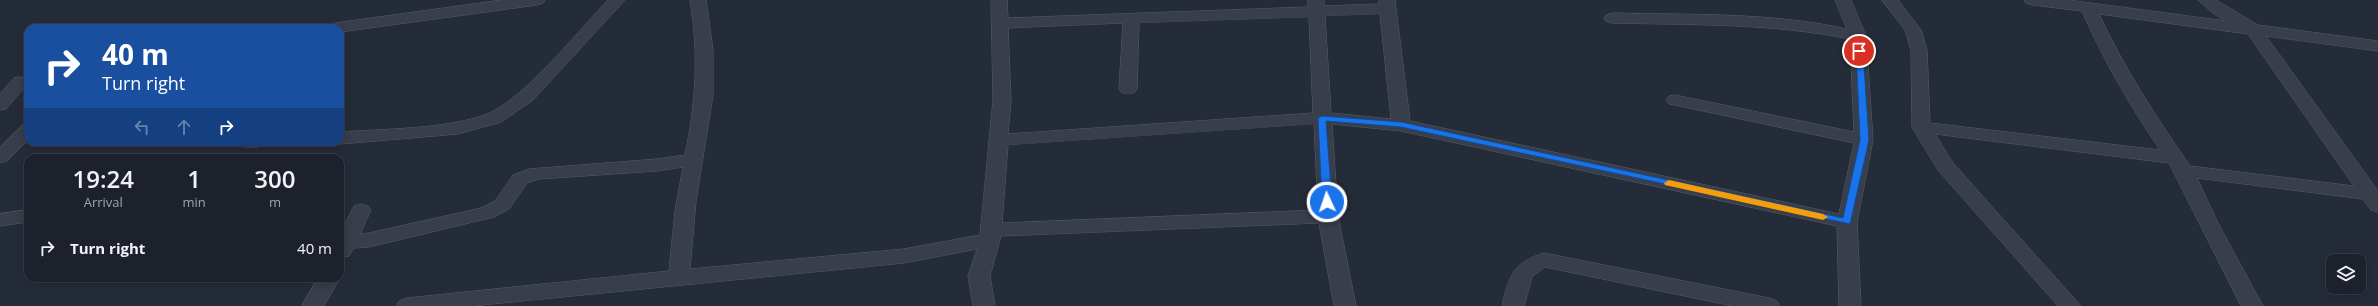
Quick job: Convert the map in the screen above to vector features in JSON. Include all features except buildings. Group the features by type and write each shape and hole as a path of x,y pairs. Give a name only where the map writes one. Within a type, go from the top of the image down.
{"street":[{"path":"344,26 444,6 537,0"},
{"path":"344,138 458,128 495,118 526,97 617,0"},
{"path":"679,278 687,192 707,78 707,53 698,0"},
{"path":"984,306 979,276 990,235 1002,100 999,0"},
{"path":"1842,0 1858,36 1864,140 1847,222 1850,306"},
{"path":"1890,0 1913,30 1919,50 1921,127 1945,166 2070,306"},
{"path":"2032,0 2089,9 2378,46"},
{"path":"2206,0 2220,11 2253,29 2373,195"},
{"path":"1000,22 1130,18 1316,6 1388,4 1401,125"},
{"path":"1316,6 1328,216 1345,306"},
{"path":"2089,9 2106,47 2141,109 2180,164 2208,223 2252,306"},
{"path":"1128,89 1130,18"},
{"path":"1612,18 1764,22 1812,26 1858,36"},
{"path":"0,87 24,81"},
{"path":"0,105 24,81"},
{"path":"1675,100 1864,140"},
{"path":"998,140 1322,118 1401,125 1847,222"},
{"path":"1921,127 2180,164 2373,195"},
{"path":"6,151 24,134"},
{"path":"6,151 24,146"},
{"path":"344,246 487,213 502,205 520,179 536,173 657,165 694,159"},
{"path":"344,243 361,210"},
{"path":"407,306 493,301 679,278 904,256 990,235 1328,216"},
{"path":"0,220 24,217"},
{"path":"1513,306 1523,271 1531,263 1544,260 1713,300 1768,306"},
{"path":"313,306 327,282"}],"slow traffic":[{"path":"1669,183 1823,217"}],"route":[{"path":"1327,202 1322,118 1401,125 1847,222 1864,140 1859,51"}]}
